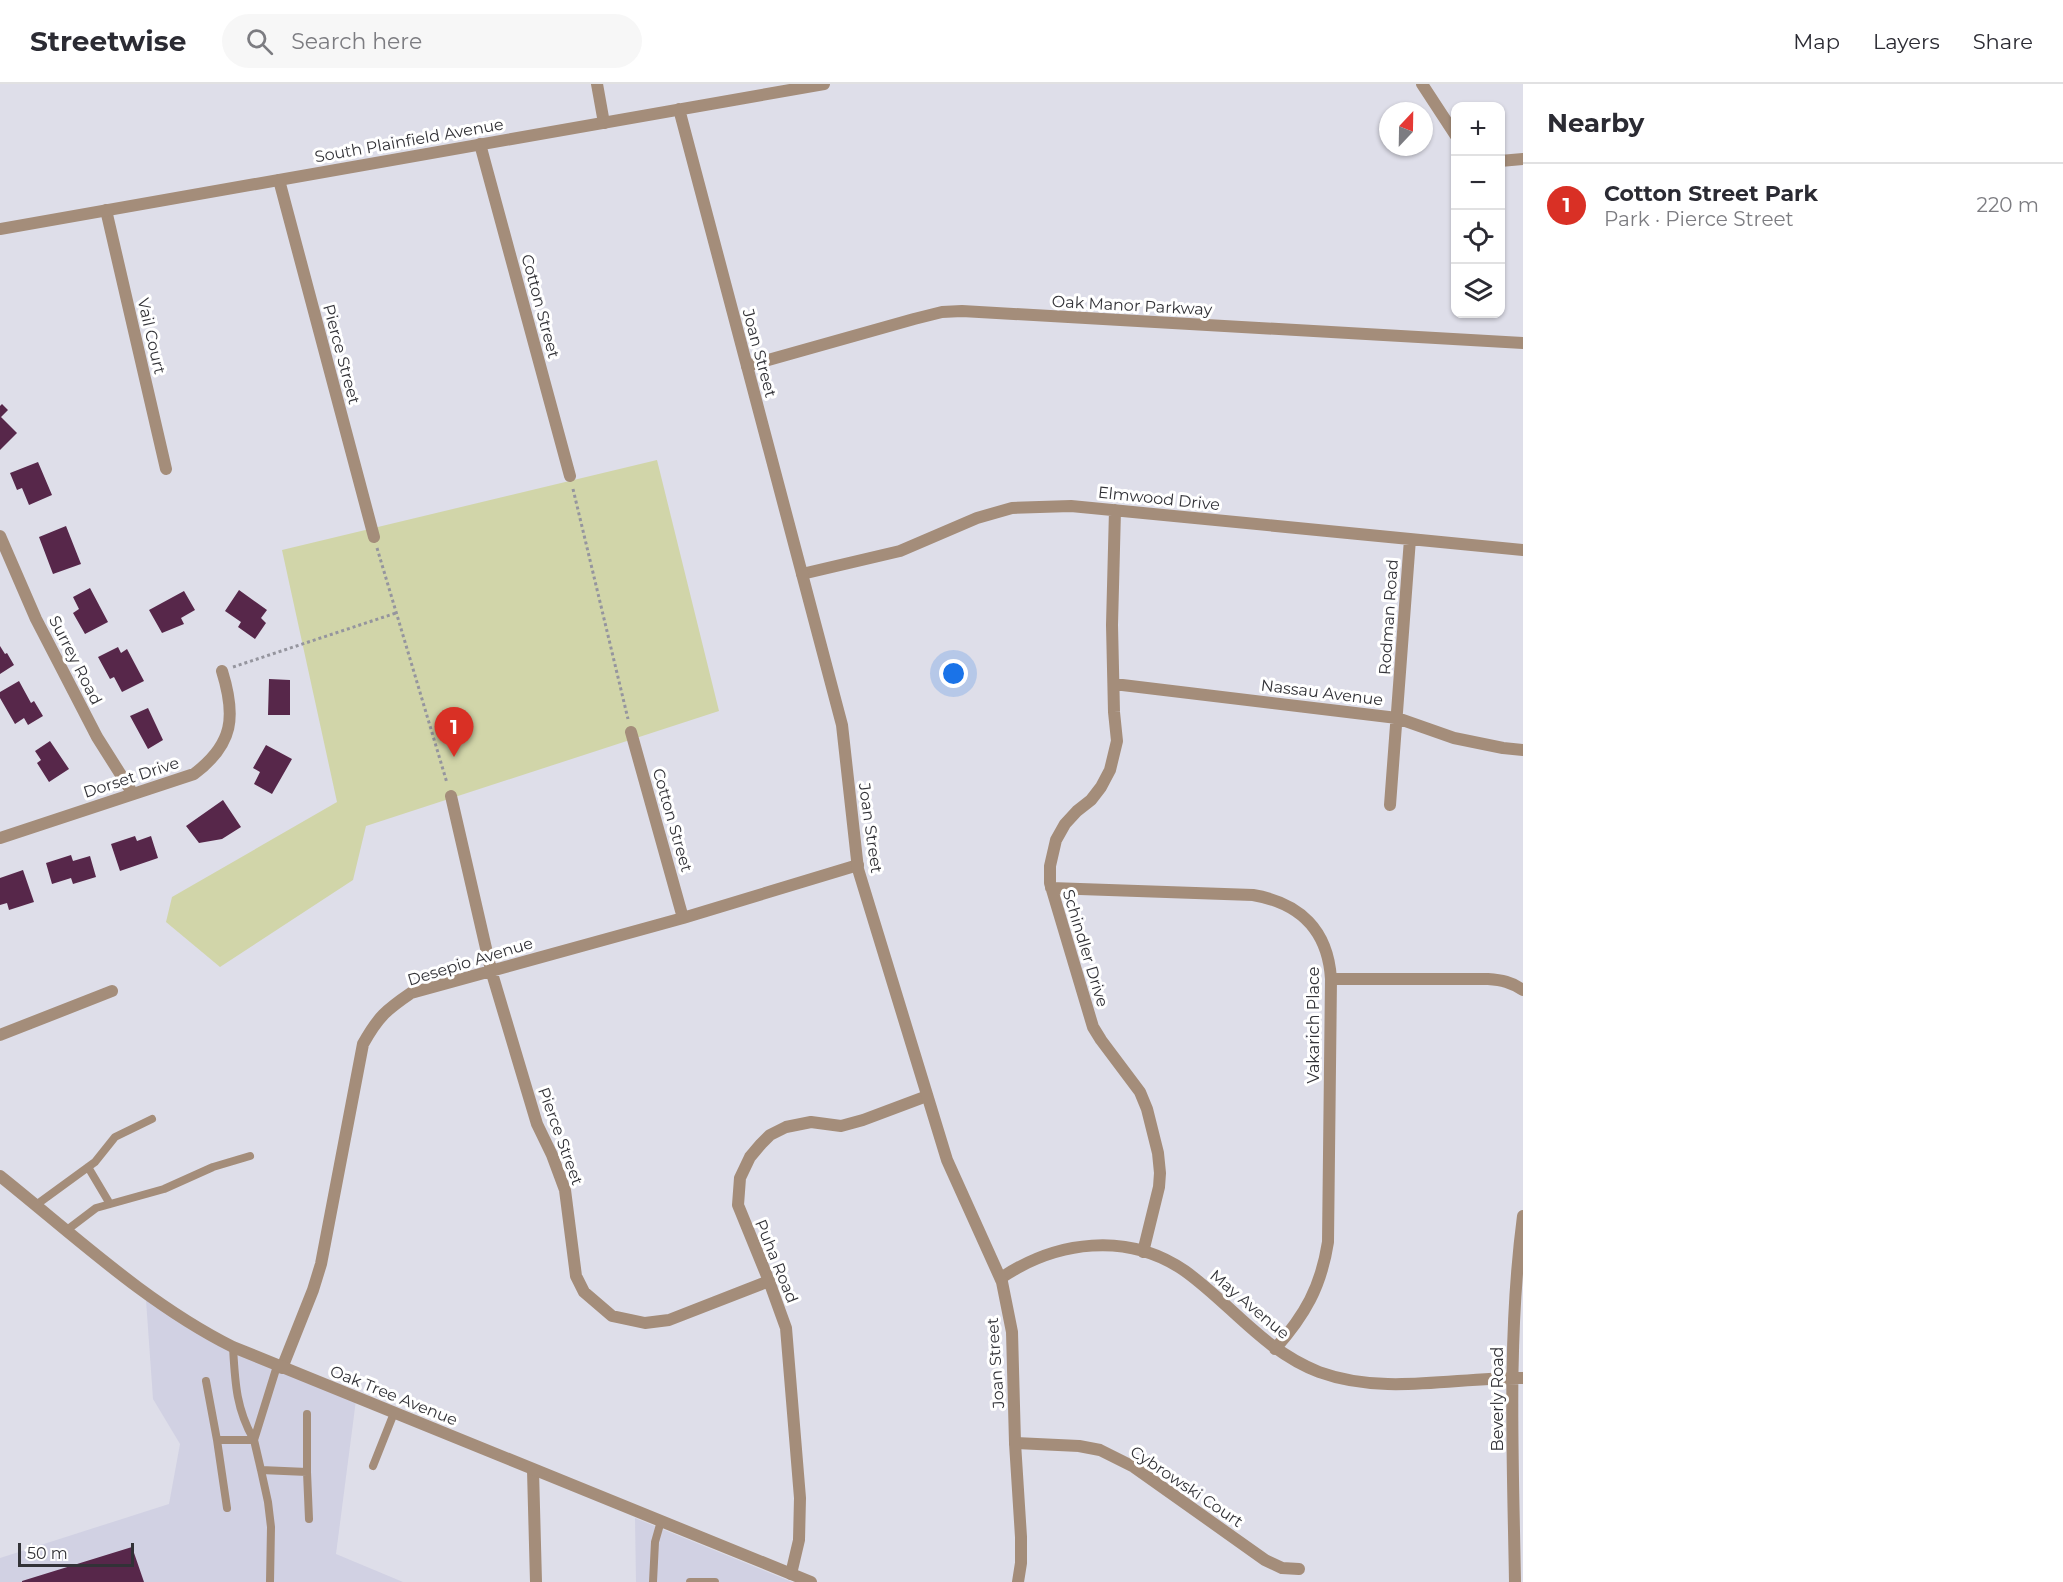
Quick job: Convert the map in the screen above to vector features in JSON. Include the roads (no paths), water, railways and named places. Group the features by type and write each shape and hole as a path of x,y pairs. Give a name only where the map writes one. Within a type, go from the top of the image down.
{"street":[{"path":"597,84 604,123"},
{"name":"South Plainfield Avenue","path":"0,229 679,110 782,88 824,84"},
{"path":"1422,84 1451,130"},
{"name":"Joan Street","path":"679,110 842,725 858,865 947,1160 1001,1278 1012,1332 1015,1443 1021,1537 1018,1582"},
{"name":"Cotton Street","path":"480,144 570,476"},
{"path":"1505,161 1523,159"},
{"name":"Pierce Street","path":"279,180 374,537"},
{"name":"Vail Court","path":"106,210 166,469"},
{"name":"Oak Manor Parkway","path":"747,366 914,319 942,312 962,311 1523,343"},
{"name":"Elmwood Drive","path":"802,574 900,551 977,518 1011,508 1071,506 1523,550"},
{"name":"Schindler Drive","path":"1115,510 1112,625 1117,731 1114,760 1101,787 1091,800 1065,824 1056,840 1050,866 1051,888 1094,1027 1140,1092 1147,1109 1155,1142 1160,1173 1159,1188 1143,1252"},
{"name":"Surrey Road","path":"0,536 41,629 97,737 133,794"},
{"name":"Rodman Road","path":"1390,806 1410,539"},
{"name":"Dorset Drive","path":"0,838 194,774 218,752 227,738 231,708 222,671"},
{"name":"Nassau Avenue","path":"1114,684 1397,718 1454,738 1523,750"},
{"name":"Cotton Street","path":"632,732 683,918"},
{"name":"Pierce Street","path":"451,796 492,970 537,1124 565,1190 576,1276 584,1292 612,1316 645,1323 669,1320 769,1281"},
{"name":"Desepio Avenue","path":"279,1367 313,1290 321,1264 363,1044 376,1021 391,1006 411,993 683,918 858,865"},
{"name":"Vakarich Place","path":"1051,888 1253,895 1270,898 1294,909 1313,926 1322,941 1328,957 1331,978 1328,1242 1325,1261 1313,1296 1293,1328 1275,1349"},
{"path":"1331,978 1488,979 1513,983 1523,990"},
{"path":"0,1035 112,991"},
{"name":"Puha Road","path":"791,1574 799,1540 800,1519 798,1457 786,1328 738,1205 740,1178 750,1157 761,1143 770,1135 786,1127 811,1122 841,1126 927,1096"},
{"name":"Oak Tree Avenue","path":"0,1176 166,1309 233,1347 811,1582"},
{"name":"Beverly Road","path":"1515,1582 1517,1261 1523,1216"},
{"name":"May Avenue","path":"1001,1278 1044,1254 1076,1246 1109,1246 1143,1252 1185,1271 1275,1349 1298,1363 1318,1371 1361,1382 1390,1385 1517,1378"},
{"name":"Cybrowski Court","path":"1015,1443 1079,1446 1100,1450 1134,1467 1265,1560 1282,1568 1299,1569"},
{"path":"534,1470 536,1582"}],"lane":[{"path":"36,1205 95,1162 115,1137 152,1119"},
{"path":"67,1230 96,1208 164,1189 213,1167 250,1156"},
{"path":"88,1167 110,1204"},
{"path":"233,1347 236,1391 244,1423 254,1440 268,1502 271,1527 270,1582"},
{"path":"254,1440 279,1367"},
{"path":"206,1381 227,1508"},
{"path":"373,1466 394,1413"},
{"path":"307,1414 309,1520"},
{"path":"217,1440 254,1440"},
{"path":"261,1470 307,1472"},
{"path":"653,1582 655,1542 661,1521"},
{"path":"690,1582 715,1582"}],"place":[{"name":"Cotton Street Park","path":"454,757"}]}
